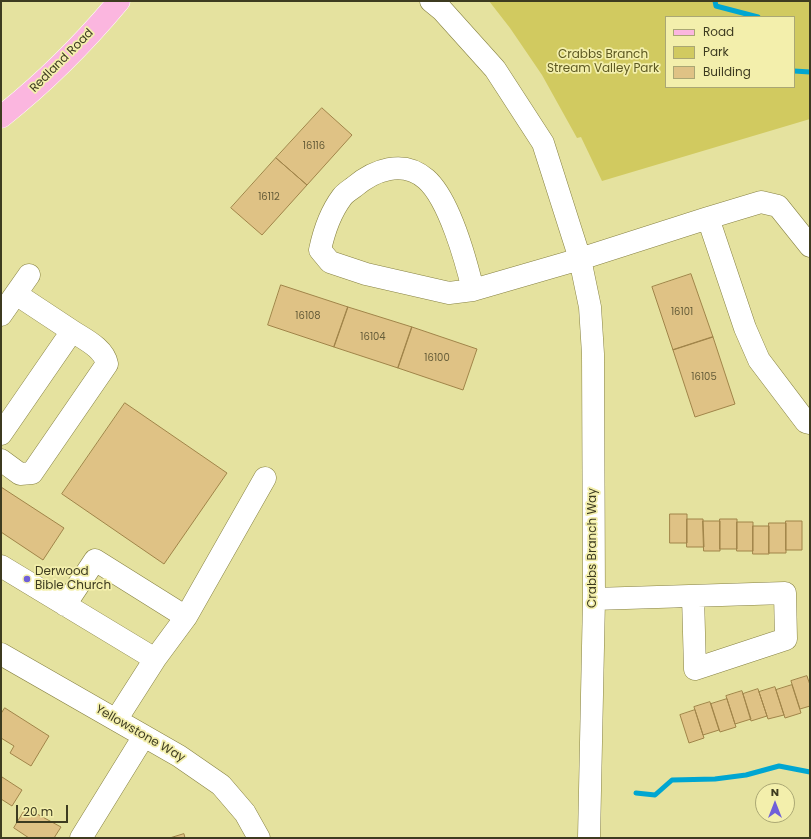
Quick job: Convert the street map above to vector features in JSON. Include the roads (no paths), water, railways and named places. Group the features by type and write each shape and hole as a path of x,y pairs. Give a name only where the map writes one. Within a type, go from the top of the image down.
{"main road":[{"name":"Redland Road","path":"1,117 29,95 102,22 119,1"}],"street":[{"name":"Crabbs Branch Way","path":"431,1 442,10 495,69 544,143 580,259 590,307 593,354 594,599 589,838"},
{"path":"473,290 464,252 438,194 426,179 407,168 388,169 366,177 343,196 325,227 320,250 330,262 366,274 449,293 473,290 580,259 760,202 778,206 810,246"},
{"path":"708,218 745,328 759,360 806,422 810,423"},
{"path":"1,315 29,275"},
{"path":"1,460 20,474 32,473 107,364 106,358 101,352 16,294"},
{"path":"1,434 72,331"},
{"path":"116,720 155,660 186,617 265,478"},
{"path":"65,605 95,560 186,617"},
{"path":"1,566 155,660"},
{"path":"594,599 785,593 786,639 695,669 693,596"},
{"name":"Yellowstone Way","path":"1,654 179,756 221,785 245,814 257,831 259,838"},
{"path":"81,838 144,736"}],"waterway":[{"path":"715,1 716,6 754,16"},
{"path":"795,71 810,72"},
{"path":"636,793 655,795 672,780 715,779 746,775 779,766 810,772"}],"place":[{"name":"Derwood Bible Church","path":"27,579"}],"park label":[{"name":"Crabbs Branch Stream Valley Park","path":"603,62"}]}
